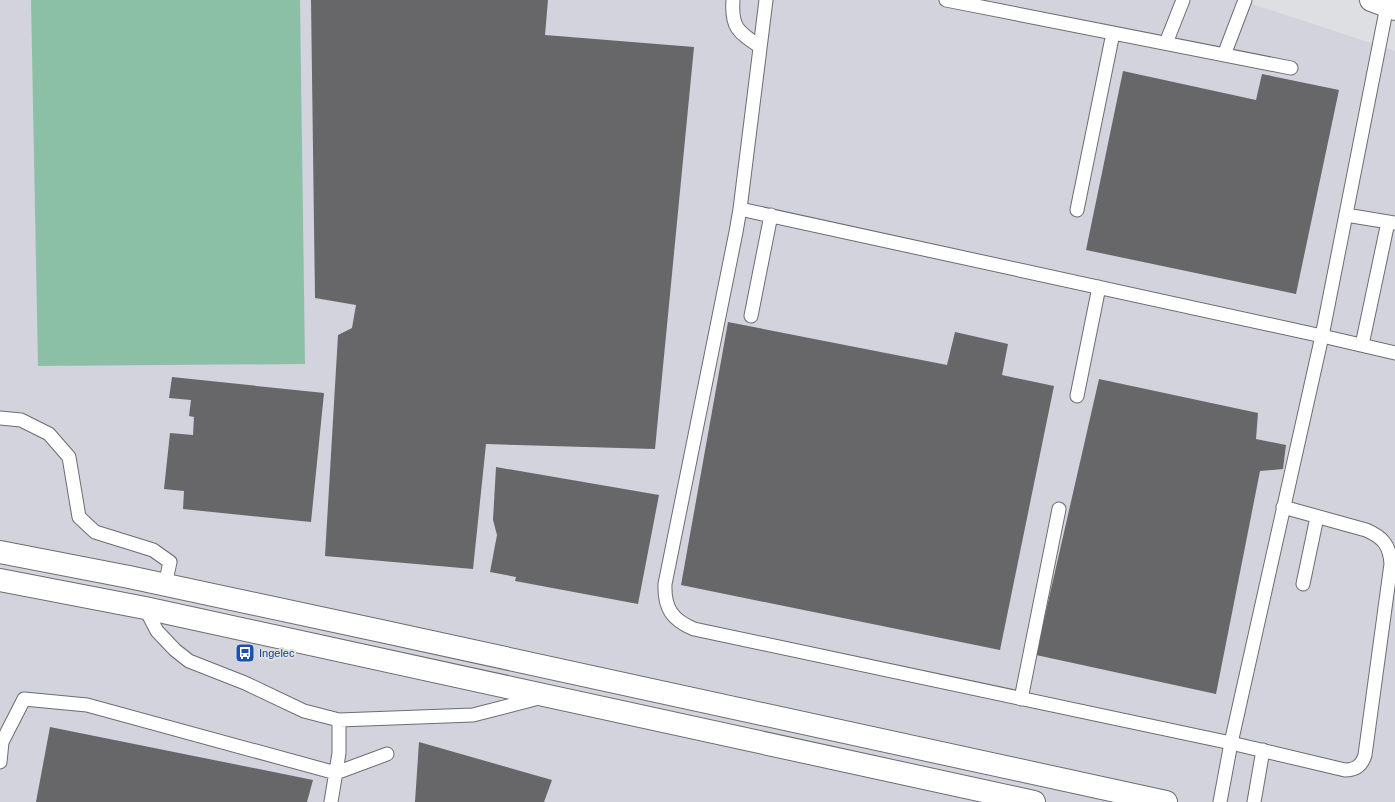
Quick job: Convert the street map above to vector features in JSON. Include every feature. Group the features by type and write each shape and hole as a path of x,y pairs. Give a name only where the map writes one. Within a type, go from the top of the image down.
{"main road":[{"path":"0,552 165,585 1166,802"},
{"path":"0,580 145,608 1034,802"}],"lane":[{"path":"733,0 733,20 736,27 742,34 760,46"},
{"path":"766,0 740,209 665,584 664,594 666,604 677,620 694,629 1231,743 1345,770 1352,770 1358,767 1363,761 1365,755 1391,556 1383,541 1376,534 1283,507"},
{"path":"946,0 1290,68"},
{"path":"1166,43 1183,0"},
{"path":"1224,55 1245,0"},
{"path":"1220,802 1231,743 1322,336 1346,215 1384,5"},
{"path":"1077,210 1114,33"},
{"path":"740,209 1395,353"},
{"path":"750,316 771,215"},
{"path":"1346,215 1391,222 1362,345"},
{"path":"1077,396 1099,287"},
{"path":"0,418 21,420 49,434 69,457 79,517 95,532 153,550 170,562 165,585"},
{"path":"1021,698 1059,509"},
{"path":"1303,584 1317,516"},
{"path":"145,608 157,631 175,650 189,661 245,683 304,711 339,720 473,715 547,696"},
{"path":"0,762 2,742 24,699 87,705 336,773 387,754"},
{"path":"331,802 339,753 339,720"},
{"path":"1254,802 1263,750"}],"shaded area":[{"path":"0,0 1240,0 1395,51 1395,802 0,802"}],"green space":[{"path":"31,0 300,0 305,364 38,366"}],"building":[{"path":"311,0 548,0 545,35 694,47 655,449 486,444 473,569 325,556 338,335 352,328 356,305 315,298"},
{"path":"1123,71 1256,100 1262,74 1339,90 1296,294 1086,250"},
{"path":"728,322 947,365 955,332 1008,344 1002,375 1054,386 1000,650 681,585"},
{"path":"172,377 324,393 311,522 183,509 184,491 164,489 170,433 193,435 194,417 189,416 191,400 169,398"},
{"path":"1099,379 1258,413 1256,439 1286,445 1283,469 1260,471 1216,694 1036,655"},
{"path":"496,467 659,495 638,604 515,581 516,577 490,572 497,535 493,520"},
{"path":"50,727 313,780 307,802 36,802"},
{"path":"419,742 552,780 544,802 415,802"}],"place":[{"name":"Ingelec","path":"245,653"}]}
